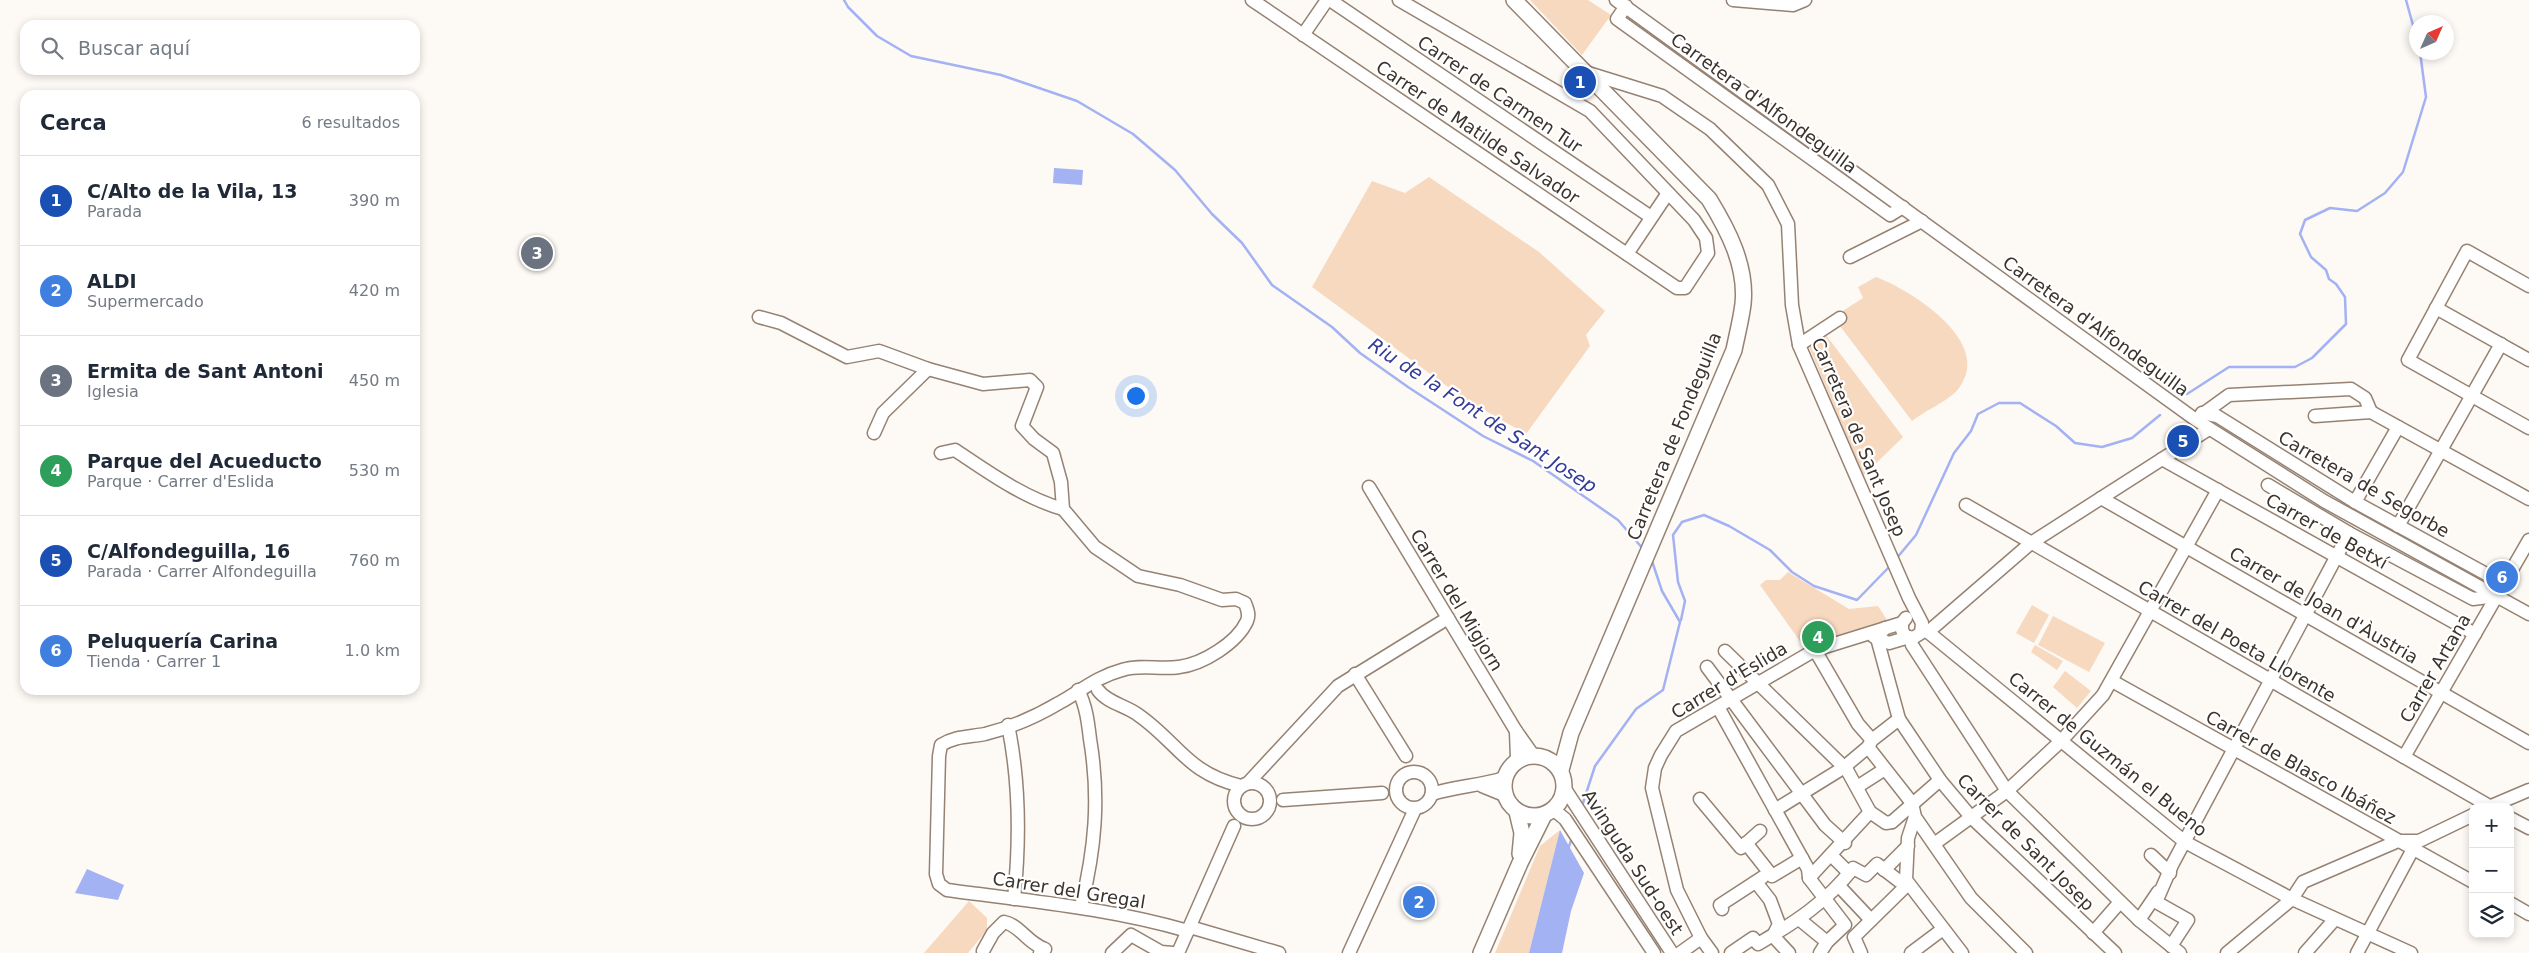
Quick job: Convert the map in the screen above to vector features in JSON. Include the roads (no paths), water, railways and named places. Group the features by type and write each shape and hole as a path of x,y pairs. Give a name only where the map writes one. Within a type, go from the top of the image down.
{"main road":[{"name":"Carretera de Fondeguilla","path":"1514,0 1523,5 1709,199 1727,228 1739,260 1743,303 1734,350 1571,733 1561,770"},
{"name":"Carretera de Fondeguilla","path":"1540,756 1571,733"},
{"path":"1481,953 1520,863 1568,794 1561,770 1540,756 1518,759 1509,767 1504,778 1504,795 1517,812 1522,833 1520,863"},
{"path":"1517,812 1530,816 1554,815"}],"street":[{"name":"Carrer de Matilde Salvador","path":"1252,0 1677,288 1685,288 1708,253 1706,238 1694,220 1668,193"},
{"path":"1303,34 1328,0"},
{"name":"Carrer de Carmen Tur","path":"1328,0 1651,217"},
{"path":"1399,0 1590,111 1668,193 1626,254"},
{"path":"1733,0 1794,6 1805,0"},
{"name":"Carretera d'Alfondeguilla","path":"1621,3 1922,221 2199,417"},
{"name":"Carretera de Sant Josep","path":"1588,73 1662,96 1710,129 1768,185 1788,224 1792,305 1799,346 1918,618"},
{"path":"1850,257 1922,221"},
{"path":"2529,286 2467,251 2408,360 2529,428"},
{"path":"2436,308 2529,360"},
{"path":"759,317 782,323 846,356 879,350 928,369 983,384 1030,380 1037,387 1022,426 1034,439 1052,453 1062,482 1062,509"},
{"path":"1799,346 1840,318"},
{"path":"2398,526 2501,344"},
{"path":"874,433 883,413 928,369"},
{"path":"2199,417 2229,395 2351,389 2365,398 2371,412"},
{"path":"2315,416 2371,412 2529,500"},
{"name":"Carretera de Segorbe","path":"2199,417 2217,416 2356,502 2488,575 2496,596"},
{"name":"Carretera de Segorbe","path":"2199,417 2209,429 2324,502 2529,614"},
{"path":"2356,502 2398,427"},
{"path":"1876,634 1889,643 1919,636 2031,543 2209,429"},
{"path":"941,453 955,450 988,472 1048,505 1062,509 1095,547 1138,576 1180,586 1222,600 1236,599 1245,603 1248,611 1248,620 1242,629 1216,652 1198,662 1179,667 1143,666 1122,670 1092,690 1008,725 1016,773 1019,828 1014,899"},
{"name":"Carrer de Betxí","path":"2162,459 2475,634"},
{"path":"2268,484 2349,533 2473,599 2496,596"},
{"name":"Carrer del Migjorn","path":"1369,487 1516,731 1540,756"},
{"path":"1934,844 2007,791 2062,741 2103,695 2218,490"},
{"name":"Carrer de Joan d'Àustria","path":"2101,498 2529,743"},
{"name":"Carrer del Poeta Llorente","path":"1966,505 2483,803"},
{"path":"1926,631 1918,618 1909,617 1902,623 1902,630 1909,637 1912,645 2007,791 2139,920 2175,950 2188,920 2156,902 2172,865 2349,533"},
{"name":"Carrer Artana","path":"2404,757 2529,540"},
{"path":"1178,953 1234,826 1242,815 1245,787 1263,765 1338,686 1448,618"},
{"name":"Carrer d'Eslida","path":"1712,953 1701,938 1677,890 1652,788 1658,761 1676,731 1815,650 1876,634 1902,623"},
{"name":"Carrer de Guzmán el Bueno","path":"1926,631 2185,842 2292,899 2411,953"},
{"name":"Carrer de Sant Josep","path":"1876,634 1899,719 1940,780 1971,817 2110,951"},
{"path":"1815,650 1885,768 1912,803 1915,816 1971,898 2026,953"},
{"path":"1725,651 1843,768 1857,787 1870,812 1886,823 1892,822 1940,780"},
{"path":"1707,667 1825,825 1845,842"},
{"path":"1355,674 1406,756 1412,773"},
{"name":"Carrer de Blasco Ibáñez","path":"2112,681 2469,880"},
{"path":"1092,690 1129,708 1146,720 1174,749 1194,765 1221,781 1245,787 1264,786 1269,802 1262,816 1242,815"},
{"path":"1081,907 1091,864 1096,804 1092,690"},
{"path":"1718,707 1808,869 1809,878 1845,925 1827,942 1820,953"},
{"path":"1775,810 1843,768 1899,719"},
{"name":"Carrer del Gregal","path":"1008,725 985,734 950,739 941,745 939,756 936,874 939,884 944,888 1081,907 1148,919 1279,953"},
{"name":"Carrer del Migjorn","path":"1516,731 1518,759"},
{"path":"1857,787 1885,768"},
{"path":"1269,802 1382,793 1404,800 1428,802 1432,788 1423,774 1412,773 1398,780 1404,800 1407,825 1349,953"},
{"path":"1432,788 1482,786 1504,778"},
{"path":"1482,786 1504,795"},
{"path":"2499,803 2529,790"},
{"name":"Avinguda Sud-oest","path":"1568,794 1672,953"},
{"path":"1700,799 1772,876 1802,858"},
{"path":"1809,878 1845,842 1870,812"},
{"name":"Avinguda Sud-oest","path":"1554,815 1592,859 1654,953"},
{"path":"1915,816 1908,842 1907,882 1962,953"},
{"path":"2227,953 2292,899 2303,882 2398,841 2419,841 2469,817"},
{"path":"2514,820 2529,828"},
{"path":"1892,822 1908,842"},
{"path":"1743,846 1760,831"},
{"path":"1731,953 1753,938 1758,944 1773,936 1800,919 1824,900 1839,886 1852,868 1866,875 1881,867 1908,842"},
{"path":"2357,953 2413,849"},
{"path":"2151,855 2170,873"},
{"path":"1832,856 1849,874"},
{"path":"1881,867 1899,881 1907,882"},
{"path":"1722,909 1720,905 1770,873"},
{"path":"2139,920 2170,873"},
{"path":"1756,882 1770,900 1779,924 1773,936"},
{"path":"1861,953 1854,937 1907,882"},
{"path":"1839,886 1871,920"},
{"path":"2093,933 2120,902"},
{"path":"2514,905 2529,914"},
{"path":"1800,919 1827,942"},
{"path":"2305,953 2335,919"},
{"path":"983,952 993,933 1004,922 1012,924 1034,945 1044,949 1040,953"},
{"path":"1912,953 1943,929"},
{"path":"1112,953 1131,935 1165,953"},
{"path":"1773,936 1789,953"},
{"path":"1680,953 1701,938"}],"water":[{"path":"1054,168 1083,170 1082,185 1053,183"},
{"path":"1560,830 1584,873 1571,911 1562,953 1529,953"},
{"path":"87,869 124,885 118,900 75,893"}],"waterway":[{"name":"Riu de la Font de Sant Josep","path":"844,0 848,7 877,36 911,56 1001,75 1077,101 1133,134 1175,170 1212,214 1242,243 1272,285 1332,327 1360,353 1408,387 1483,436 1533,461 1618,520 1644,550"},
{"path":"2406,0 2410,15"},
{"path":"2187,394 2229,367 2295,367 2312,358 2346,324 2345,297 2336,284 2329,279 2326,270 2311,257 2300,234 2305,220 2330,208 2357,211 2385,193 2403,172 2426,97 2421,60"},
{"path":"1896,559 1916,535 1954,453 1971,431 1978,414 1999,403 2020,403 2056,426 2075,443 2102,447 2132,438 2160,415"},
{"path":"1681,620 1685,601 1678,582 1673,535 1682,522 1704,515 1729,526 1770,550 1792,572 1814,586 1857,600 1891,565"},
{"name":"Riu de la Font de Sant Josep","path":"1582,806 1595,766 1636,709 1663,690 1680,622 1662,591 1651,558"},
{"name":"Riu de la Font de Sant Josep","path":"1568,849 1572,838"}],"place":[{"name":"C/Alto de la Vila, 13","path":"1580,82"},
{"name":"Ermita de Sant Antoni","path":"537,253"},
{"name":"C/Alfondeguilla, 16","path":"2183,441"},
{"name":"Peluquería Carina","path":"2502,577"},
{"name":"Parque del Acueducto","path":"1818,637"},
{"name":"ALDI","path":"1419,902"}]}
